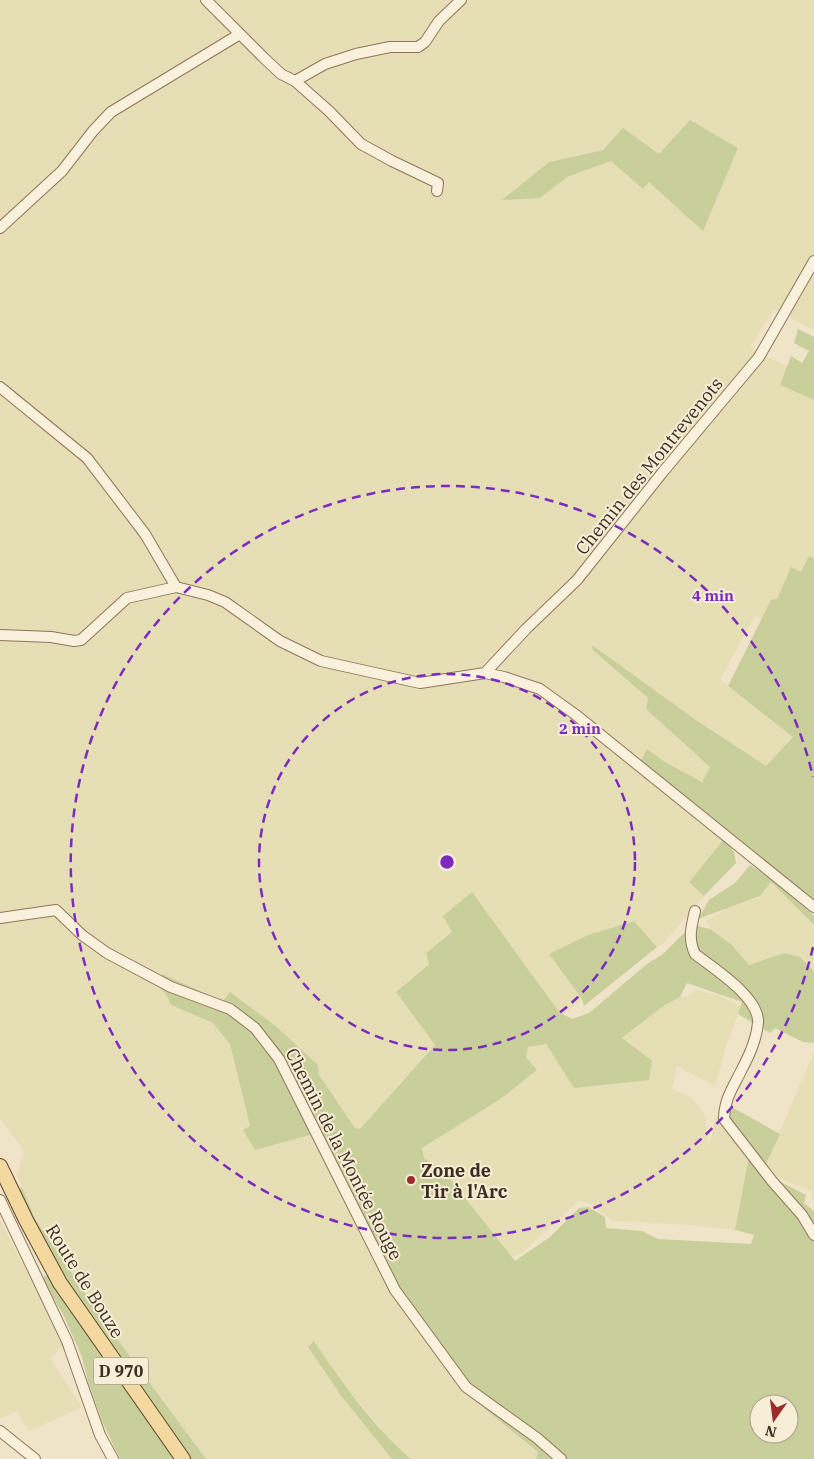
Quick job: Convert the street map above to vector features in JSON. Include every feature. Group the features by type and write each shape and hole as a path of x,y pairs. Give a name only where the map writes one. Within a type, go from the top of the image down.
{"main road":[{"name":"Route de Bouze","path":"0,1166 26,1220 60,1283 183,1459"}],"street":[{"path":"206,0 281,74 294,81 329,111 361,144 392,162 438,183 437,191"},
{"path":"294,81 325,64 356,54 390,47 418,47 430,36 439,21 461,0"},
{"path":"0,228 62,171 93,131 111,112 240,34"},
{"name":"Chemin des Montrevenots","path":"485,673 526,629 577,580 758,357 814,261"},
{"path":"0,387 87,458 145,534 176,587"},
{"path":"0,635 81,640 127,598 176,587 208,594 225,602 280,641 321,661 420,683 485,673 540,689 576,715 814,907"},
{"name":"Chemin de la Montée Rouge","path":"0,918 56,910 82,935 107,953 171,987 230,1009 256,1028 279,1059 395,1290 466,1387 537,1438 561,1459"},
{"path":"695,911 690,930 691,945 695,954 748,998 756,1010 758,1021 755,1036 743,1068 726,1099 724,1119 772,1181 802,1215 814,1235"},
{"path":"0,1200 67,1341 100,1435 113,1459"},
{"path":"0,1431 35,1459"}],"shaded area":[{"path":"0,0 814,0 814,330 774,309 750,347 788,367 780,385 814,400 814,558 809,556 801,573 791,568 777,599 771,600 762,619 755,615 720,680 793,737 766,766 696,720 592,645 593,650 648,698 646,709 710,767 702,782 665,762 647,749 729,833 689,882 704,896 662,945 657,947 633,921 549,954 582,999 563,1014 452,932 426,953 429,963 396,992 435,1045 360,1129 355,1128 319,1075 317,1065 277,1027 230,992 223,1001 162,974 166,994 171,1005 213,1023 230,1044 250,1126 243,1131 312,1134 464,1392 538,1452 536,1459 411,1459 395,1445 340,1380 314,1341 308,1347 342,1397 392,1459 206,1459 109,1328 35,1219 17,1175 24,1151 0,1118","holes":["604,149 658,154 649,182 643,189 611,161 503,200 549,162"]},
{"path":"771,882 814,925 814,971 800,957 784,953 749,965 732,945 710,929 706,921 728,908 760,897"},
{"path":"695,990 718,995 741,1006 727,1043 715,1086 677,1066 672,1089 691,1097 705,1114 708,1144 710,1143 716,1115 748,1157 735,1230 688,1225 613,1221 589,1203 578,1201 521,1254 511,1257 444,1171 424,1158 422,1148 499,1100 537,1070 526,1057 528,1047 546,1044 574,1088 652,1061 622,1039 665,1005 680,997 690,996"},
{"path":"814,1052 814,1201 811,1199 812,1192 778,1177 766,1164"},
{"path":"0,1220 64,1345 50,1358 82,1407 29,1431 17,1411 0,1419"}],"green space":[{"path":"690,120 738,148 703,231 649,182 643,189 611,161 567,177 540,198 502,200 549,162 603,150 623,128 659,154"},
{"path":"798,329 814,337 814,400 780,385 791,356 802,363 809,351 794,343"},
{"path":"809,556 814,558 814,904 640,762 647,749 665,762 702,782 710,767 646,709 648,698 593,650 592,645 696,720 766,766 793,737 728,686 771,600 777,599 791,567 801,572"},
{"path":"724,839 734,852 736,863 704,896 689,882"},
{"path":"750,865 779,883 814,916 814,925 771,882 760,896 698,919 709,900 735,883"},
{"path":"472,892 559,1012 572,1019 589,1013 647,964 663,954 688,929 697,926 710,929 732,945 749,965 784,953 800,957 814,971 814,1043 803,1042 775,1028 770,1033 738,1014 742,1002 687,983 680,997 665,1005 622,1038 652,1061 649,1080 574,1088 546,1044 528,1047 526,1057 537,1070 499,1100 422,1148 424,1158 444,1171 515,1261 550,1237 579,1208 588,1207 605,1217 606,1228 642,1231 658,1239 751,1244 754,1235 735,1230 750,1150 728,1121 730,1106 780,1134 766,1164 777,1180 806,1195 804,1203 814,1211 814,1459 536,1459 538,1452 464,1392 391,1291 313,1134 255,1150 243,1130 250,1126 230,1044 213,1023 171,1005 166,994 158,986 162,974 223,1001 230,992 277,1027 318,1065 319,1075 355,1128 360,1129 435,1045 396,992 429,964 426,953 452,932 443,916"},
{"path":"634,921 657,947 584,1006 582,999 549,954 588,935"},
{"path":"22,1187 35,1219 109,1328 206,1459 189,1459 67,1285 16,1190"},
{"path":"48,1274 175,1459 120,1459 102,1421 82,1357 64,1316 42,1278"},
{"path":"314,1341 359,1403 384,1433 411,1459 392,1459 342,1397 308,1347"}],"place":[{"name":"Zone de Tir à l'Arc","path":"411,1180"}]}
